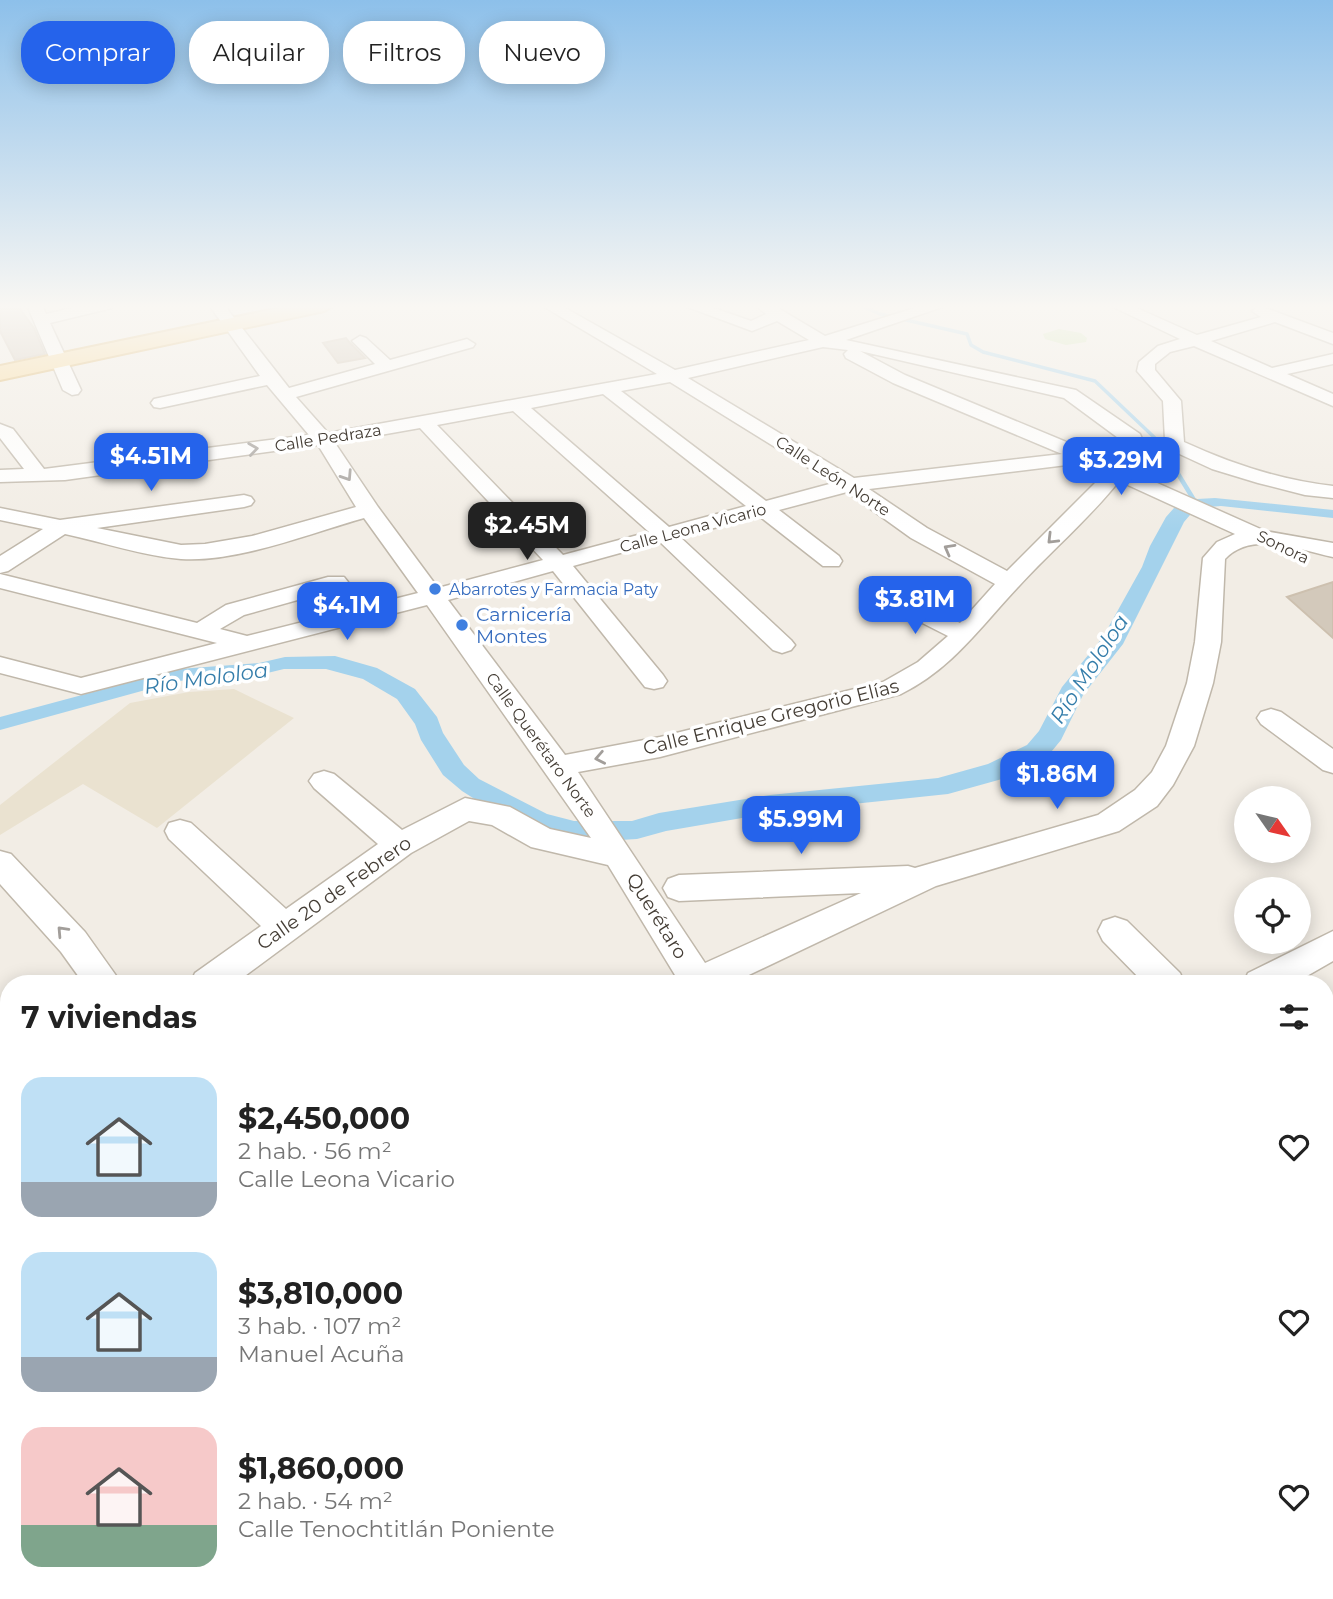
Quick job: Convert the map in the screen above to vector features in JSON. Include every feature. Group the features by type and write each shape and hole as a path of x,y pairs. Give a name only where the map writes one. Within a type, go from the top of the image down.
{"street":[{"path":"68,380 72,390"},
{"name":"Calle Querétaro Norte","path":"272,380 323,439 369,510 434,596 513,709 558,766 617,852"},
{"path":"160,403 316,380"},
{"name":"Calle Pedraza","path":"0,476 39,476 323,439 655,380"},
{"name":"Calle León Norte","path":"679,380 850,485 919,533 1009,582"},
{"name":"Sonora","path":"898,380 1086,457 1333,571"},
{"path":"1007,380 1070,394 1133,438 1265,480 1333,492"},
{"path":"1153,380 1172,401 1175,410 1172,429 1157,445"},
{"path":"1286,380 1333,401"},
{"path":"607,389 831,561"},
{"path":"517,405 665,535 782,645"},
{"path":"424,422 558,563 654,681"},
{"path":"0,430 6,433 39,476"},
{"name":"Calle Leona Vicario","path":"0,665 81,686 434,596 850,485 1086,457 1157,445"},
{"name":"Calle Enrique Gregorio Elías","path":"558,766 660,747 892,688 914,679 934,665 1009,582 1117,473 1157,445"},
{"path":"0,566 63,526 244,501"},
{"path":"0,514 181,552 201,552 231,547 369,510"},
{"path":"714,975 926,877 1108,823 1146,798 1163,778 1180,746 1200,683 1208,642 1214,558 1220,548 1260,536 1333,550"},
{"path":"0,581 250,644"},
{"path":"206,633 208,626 235,610 336,582"},
{"path":"887,596 963,634"},
{"path":"1271,718 1333,762"},
{"path":"324,781 400,845"},
{"name":"Calle 20 de Febrero","path":"219,975 400,845 466,809 499,815 542,839 617,852"},
{"path":"180,831 284,927"},
{"name":"Querétaro","path":"617,852 692,975"},
{"path":"0,863 73,942 98,975"},
{"path":"679,888 926,877"},
{"path":"1115,931 1159,975"},
{"path":"1277,975 1333,945"}],"shaded area":[{"path":"234,689 294,718 157,828 83,784 0,835 0,805 130,703 189,692"}],"water":[{"name":"Río Mololoa","path":"1215,498 1333,510 1333,518 1221,506 1209,507 1190,515 1123,644 1083,695 1061,740 1047,757 1002,779 948,794 777,812 666,831 637,839 567,839 484,805 462,791 443,775 421,740 415,724 397,699 363,679 326,669 284,669 259,675 178,681 0,730 0,717 179,669 259,663 285,657 335,656 377,668 415,689 437,717 443,733 464,765 479,779 547,814 574,821 632,821 659,813 770,795 938,778 988,764 1027,745 1039,731 1062,687 1103,637 1166,517 1174,508 1197,499"}],"building":[{"path":"1333,582 1333,638 1287,597"}],"waterway":[{"path":"1090,380 1095,381 1156,439 1165,453"},
{"path":"1164,451 1194,500 1199,502"}],"place":[{"name":"Abarrotes y Farmacia Paty","path":"435,589"},
{"name":"Carnicería Montes","path":"462,625"}]}
